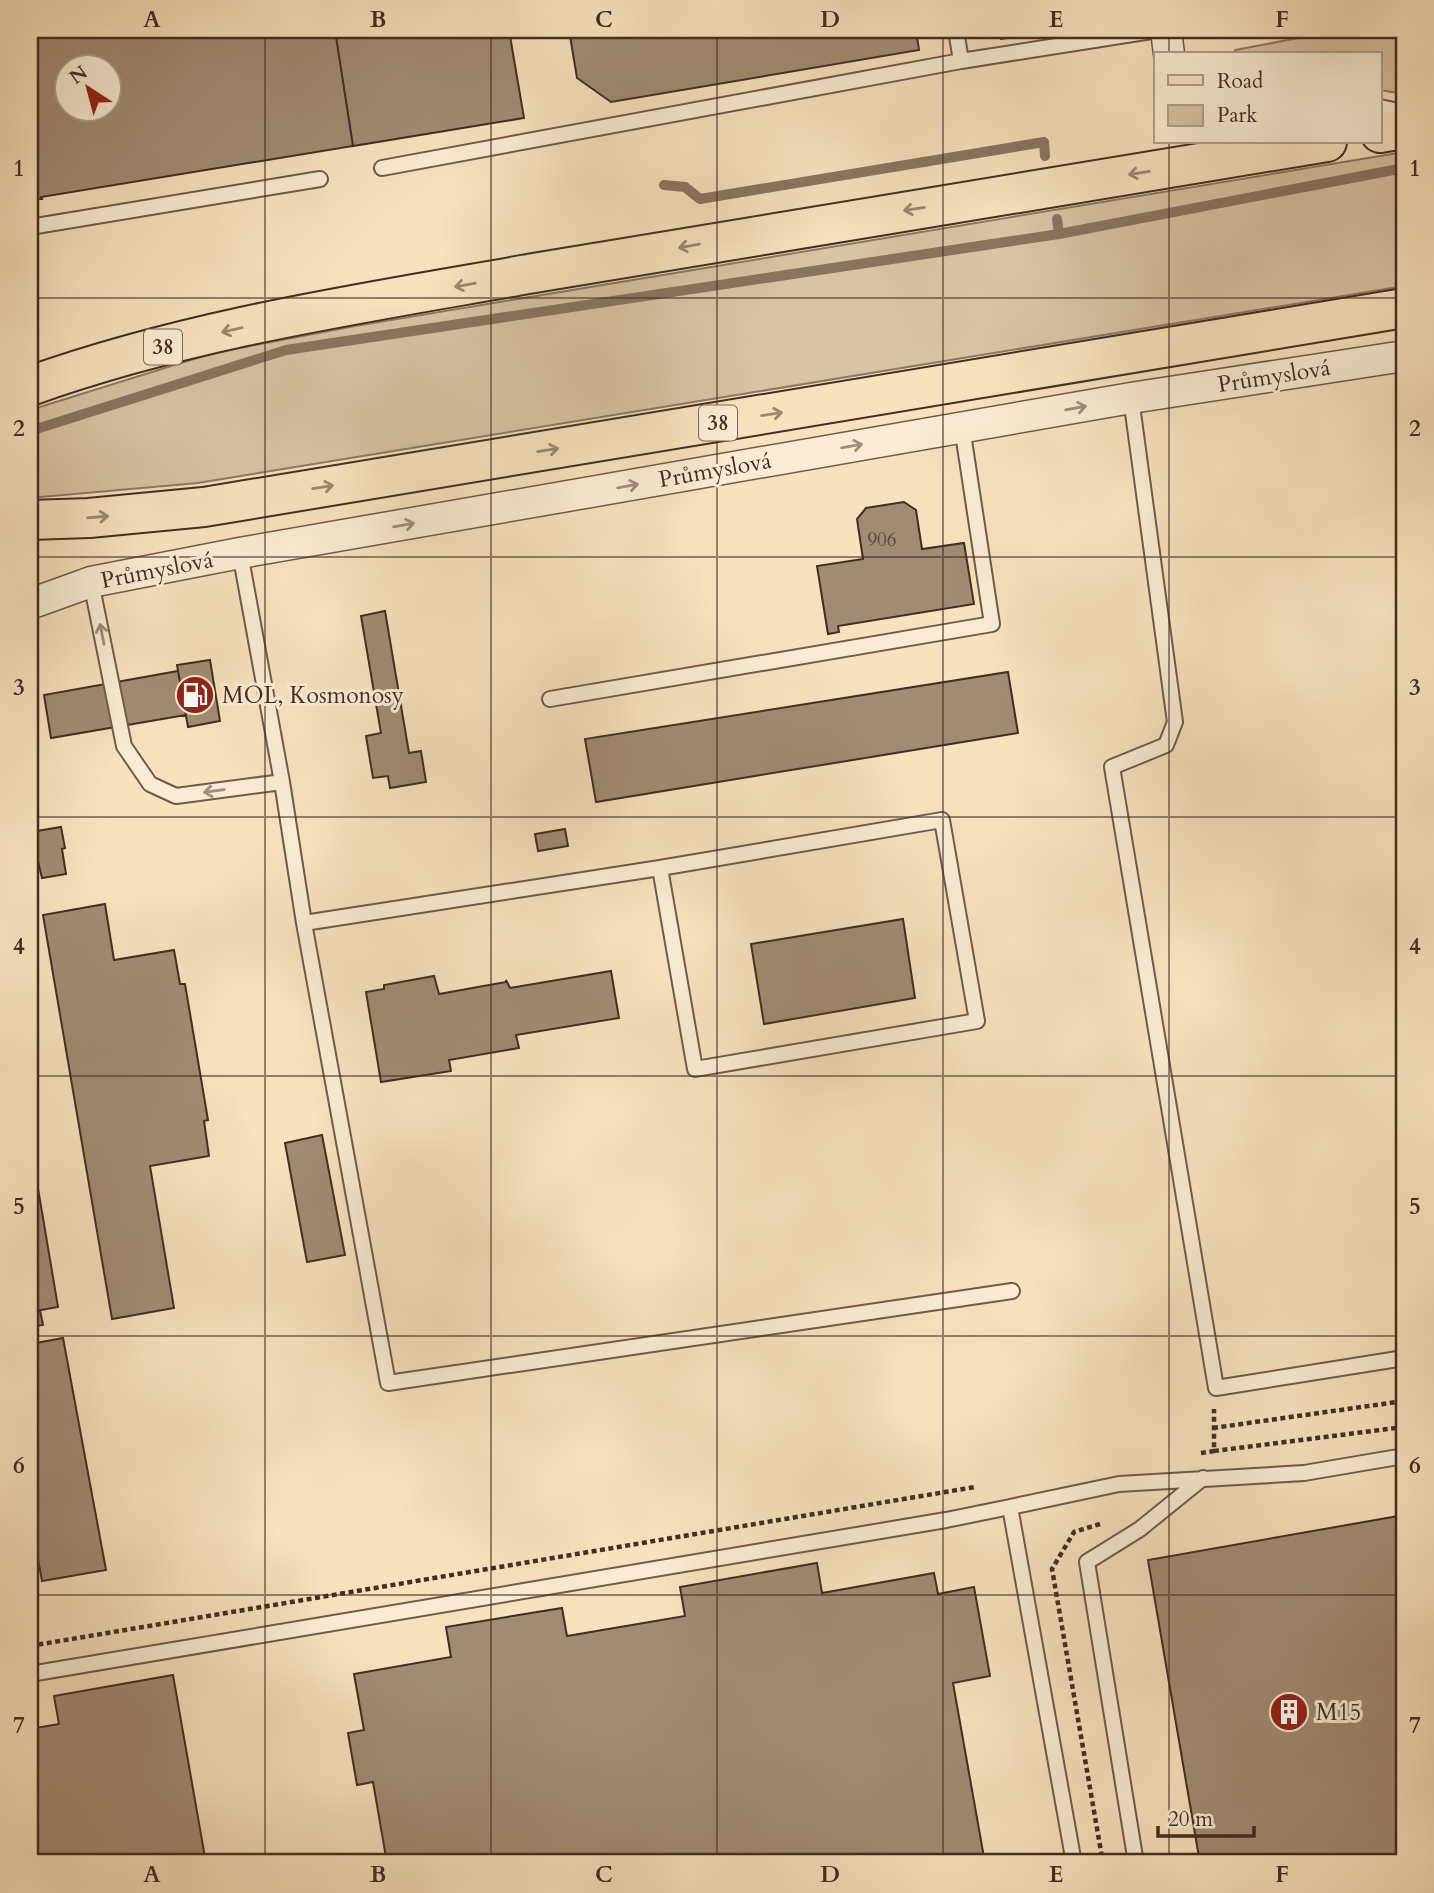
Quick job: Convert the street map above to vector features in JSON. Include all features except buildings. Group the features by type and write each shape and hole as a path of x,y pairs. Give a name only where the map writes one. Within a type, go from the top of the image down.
{"main road":[{"path":"1382,133 1404,128"},
{"name":"38","path":"30,386 93,363 298,314 747,236 1181,154 1303,144"},
{"name":"Průmyslová","path":"30,520 89,518 204,507 1404,308"}],"street":[{"name":"Průmyslová","path":"30,604 91,582 240,553 1131,398 1404,356"}],"lane":[{"path":"956,30 961,61"},
{"path":"383,168 961,61 1170,43"},
{"path":"1382,107 1404,112"},
{"path":"30,227 320,179"},
{"path":"1131,398 1175,722 1166,745 1112,767 1216,1388 1404,1359"},
{"path":"550,699 992,624 961,427"},
{"path":"240,553 388,1384 1012,1291"},
{"path":"91,582 124,746 150,784 177,796 282,782"},
{"path":"304,922 660,868 942,820 977,1021 695,1069 660,868"},
{"path":"30,1674 946,1520 1119,1484 1304,1473 1404,1456"},
{"path":"1136,1863 1087,1562 1140,1529 1203,1478"},
{"path":"1010,1507 1074,1863"}],"path":[{"path":"1213,1428 1404,1401"},
{"path":"1189,1454 1404,1427"},
{"path":"1213,1436 1214,1451"},
{"path":"30,1646 979,1487"}],"green space":[{"path":"1308,30 1404,30 1404,94 1382,90 1382,52 1235,52 1309,36"},
{"path":"1404,152 1404,286 198,483 30,498 30,410 213,353 355,326"}],"waterway":[{"path":"664,185 685,187 700,199 1044,142 1045,156"},
{"path":"30,431 286,350 1059,234 1404,168"},
{"path":"1057,219 1059,234"}],"place":[{"name":"MOL, Kosmonosy","path":"195,695"},
{"name":"M15","path":"1289,1712"}]}
